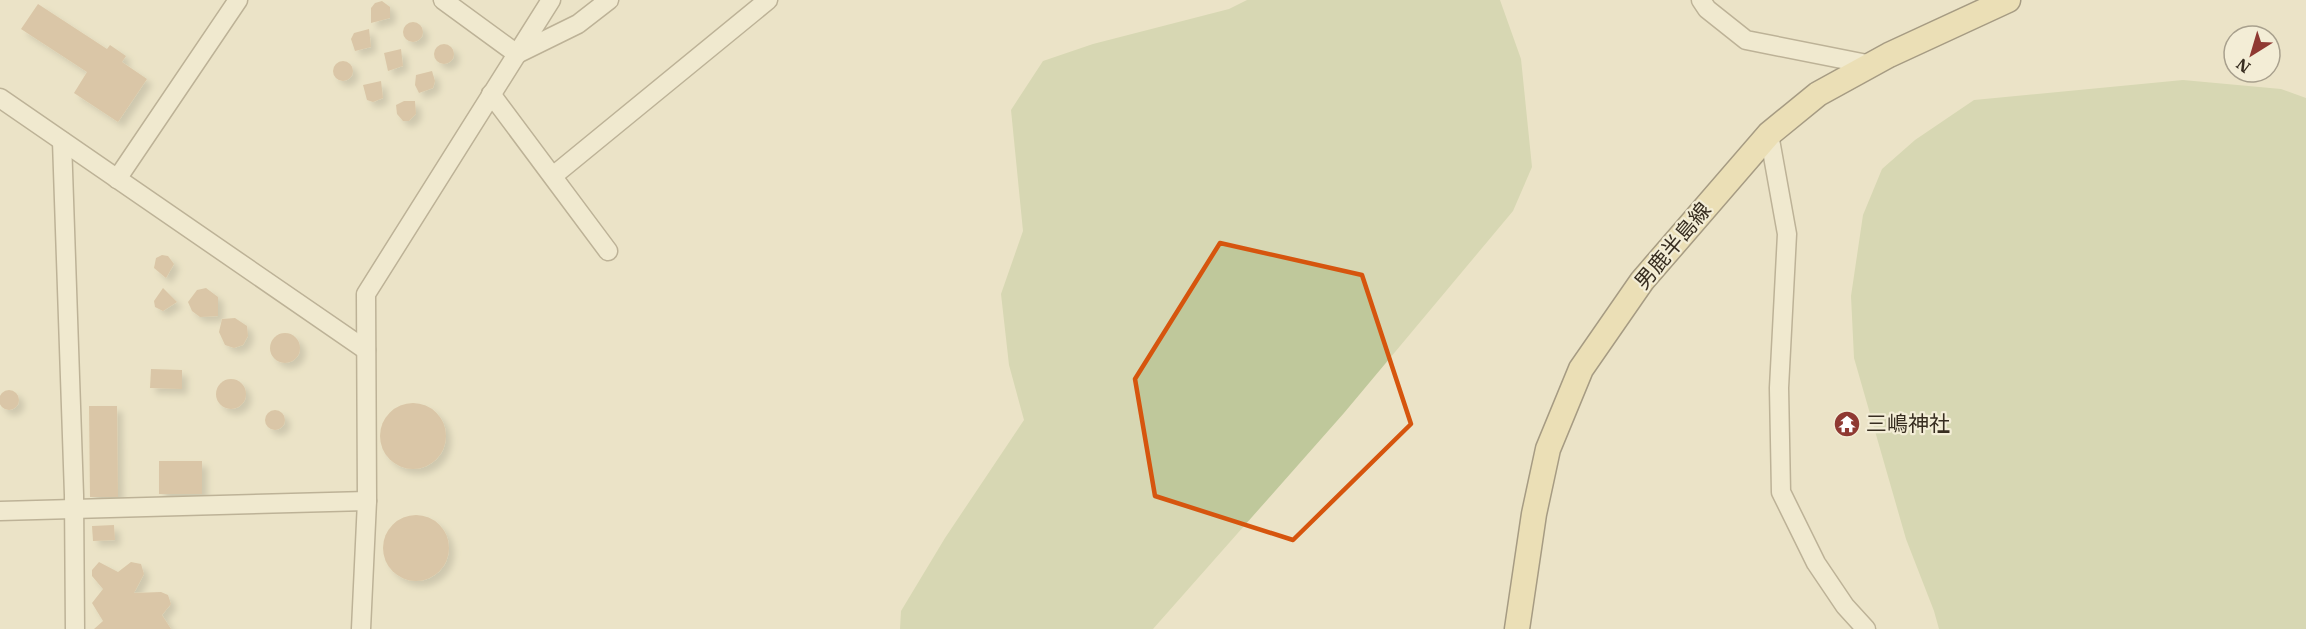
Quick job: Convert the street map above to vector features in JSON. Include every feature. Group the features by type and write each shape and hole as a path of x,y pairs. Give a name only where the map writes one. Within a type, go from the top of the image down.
{"main road":[{"name":"男鹿半島線","path":"1517,629 1534,514 1548,449 1581,369 1642,280 1769,134 1818,94 2008,0"}],"street":[{"path":"117,179 238,0"},
{"path":"443,0 517,54"},
{"path":"361,629 367,501 366,294 551,0"},
{"path":"517,54 578,24 609,0"},
{"path":"553,176 768,0"},
{"path":"1701,0 1707,9 1746,40 1872,66"},
{"path":"491,94 608,251"},
{"path":"0,98 366,350"},
{"path":"0,116 24,115"},
{"path":"1769,134 1787,234 1779,388 1781,492 1816,563 1845,606 1866,629"},
{"path":"62,141 75,508 75,629"},
{"path":"0,511 367,501"}],"highlighted area":[{"path":"1220,243 1362,275 1411,424 1293,540 1155,496 1135,379"}],"green space":[{"path":"1247,0 1500,0 1521,59 1532,167 1513,211 1344,413 1153,629 900,629 901,611 945,538 1024,420 1009,365 1001,294 1023,231 1011,110 1043,61 1093,44 1229,9"},
{"path":"2183,80 2281,89 2306,98 2306,629 1939,629 1906,539 1854,358 1851,296 1863,215 1882,169 1915,140 1974,100"}],"building":[{"path":"382,1 390,7 390,18 371,23 371,8 375,3"},
{"path":"38,4 107,49 110,45 126,56 122,62 147,79 118,122 74,93 87,72 21,29"},
{"path":"409,22 417,22 423,28 423,36 417,42 409,42 403,36 403,28"},
{"path":"369,29 371,47 355,51 351,39 354,33"},
{"path":"440,44 448,44 454,50 454,58 448,64 440,64 434,58 434,50"},
{"path":"401,49 403,66 388,71 384,53"},
{"path":"339,61 347,61 353,67 353,75 347,81 339,81 333,75 333,67"},
{"path":"432,71 435,81 433,88 419,93 415,85 416,75"},
{"path":"381,81 383,98 373,102 367,100 363,85"},
{"path":"404,101 415,101 416,114 409,121 403,121 397,114 396,105"},
{"path":"162,255 168,256 174,264 166,278 154,268 156,258"},
{"path":"163,288 177,302 163,311 155,307 154,301"},
{"path":"206,288 218,297 218,316 200,317 192,311 188,302 197,290"},
{"path":"235,318 247,326 248,336 243,345 234,348 225,345 219,332 222,319"},
{"path":"285,333 291,334 299,342 299,354 291,362 285,363 279,362 271,354 270,348 271,342 279,334"},
{"path":"151,369 182,370 182,389 150,388"},
{"path":"231,379 237,380 245,388 245,400 237,408 231,409 225,408 217,400 216,394 217,388 225,380"},
{"path":"9,390 16,393 19,400 16,407 9,410 2,407 -1,400 2,393"},
{"path":"407,403 419,403 431,408 441,418 446,436 444,449 431,464 419,469 407,469 395,464 385,454 380,442 380,430 385,418 395,408"},
{"path":"89,406 117,406 118,497 90,497"},
{"path":"275,410 282,413 285,420 282,427 275,430 268,427 265,420 268,413"},
{"path":"159,461 202,461 202,494 159,494"},
{"path":"410,515 422,515 434,520 444,530 449,548 447,561 434,576 422,581 410,581 398,576 388,566 383,554 383,542 388,530 398,520"},
{"path":"114,525 115,540 93,541 92,526"},
{"path":"99,562 118,572 131,562 141,564 144,574 134,593 161,592 168,595 171,604 162,615 171,629 94,629 103,621 92,603 103,589 92,576 92,570"}],"place":[{"name":"三嶋神社","path":"1847,424"}]}
